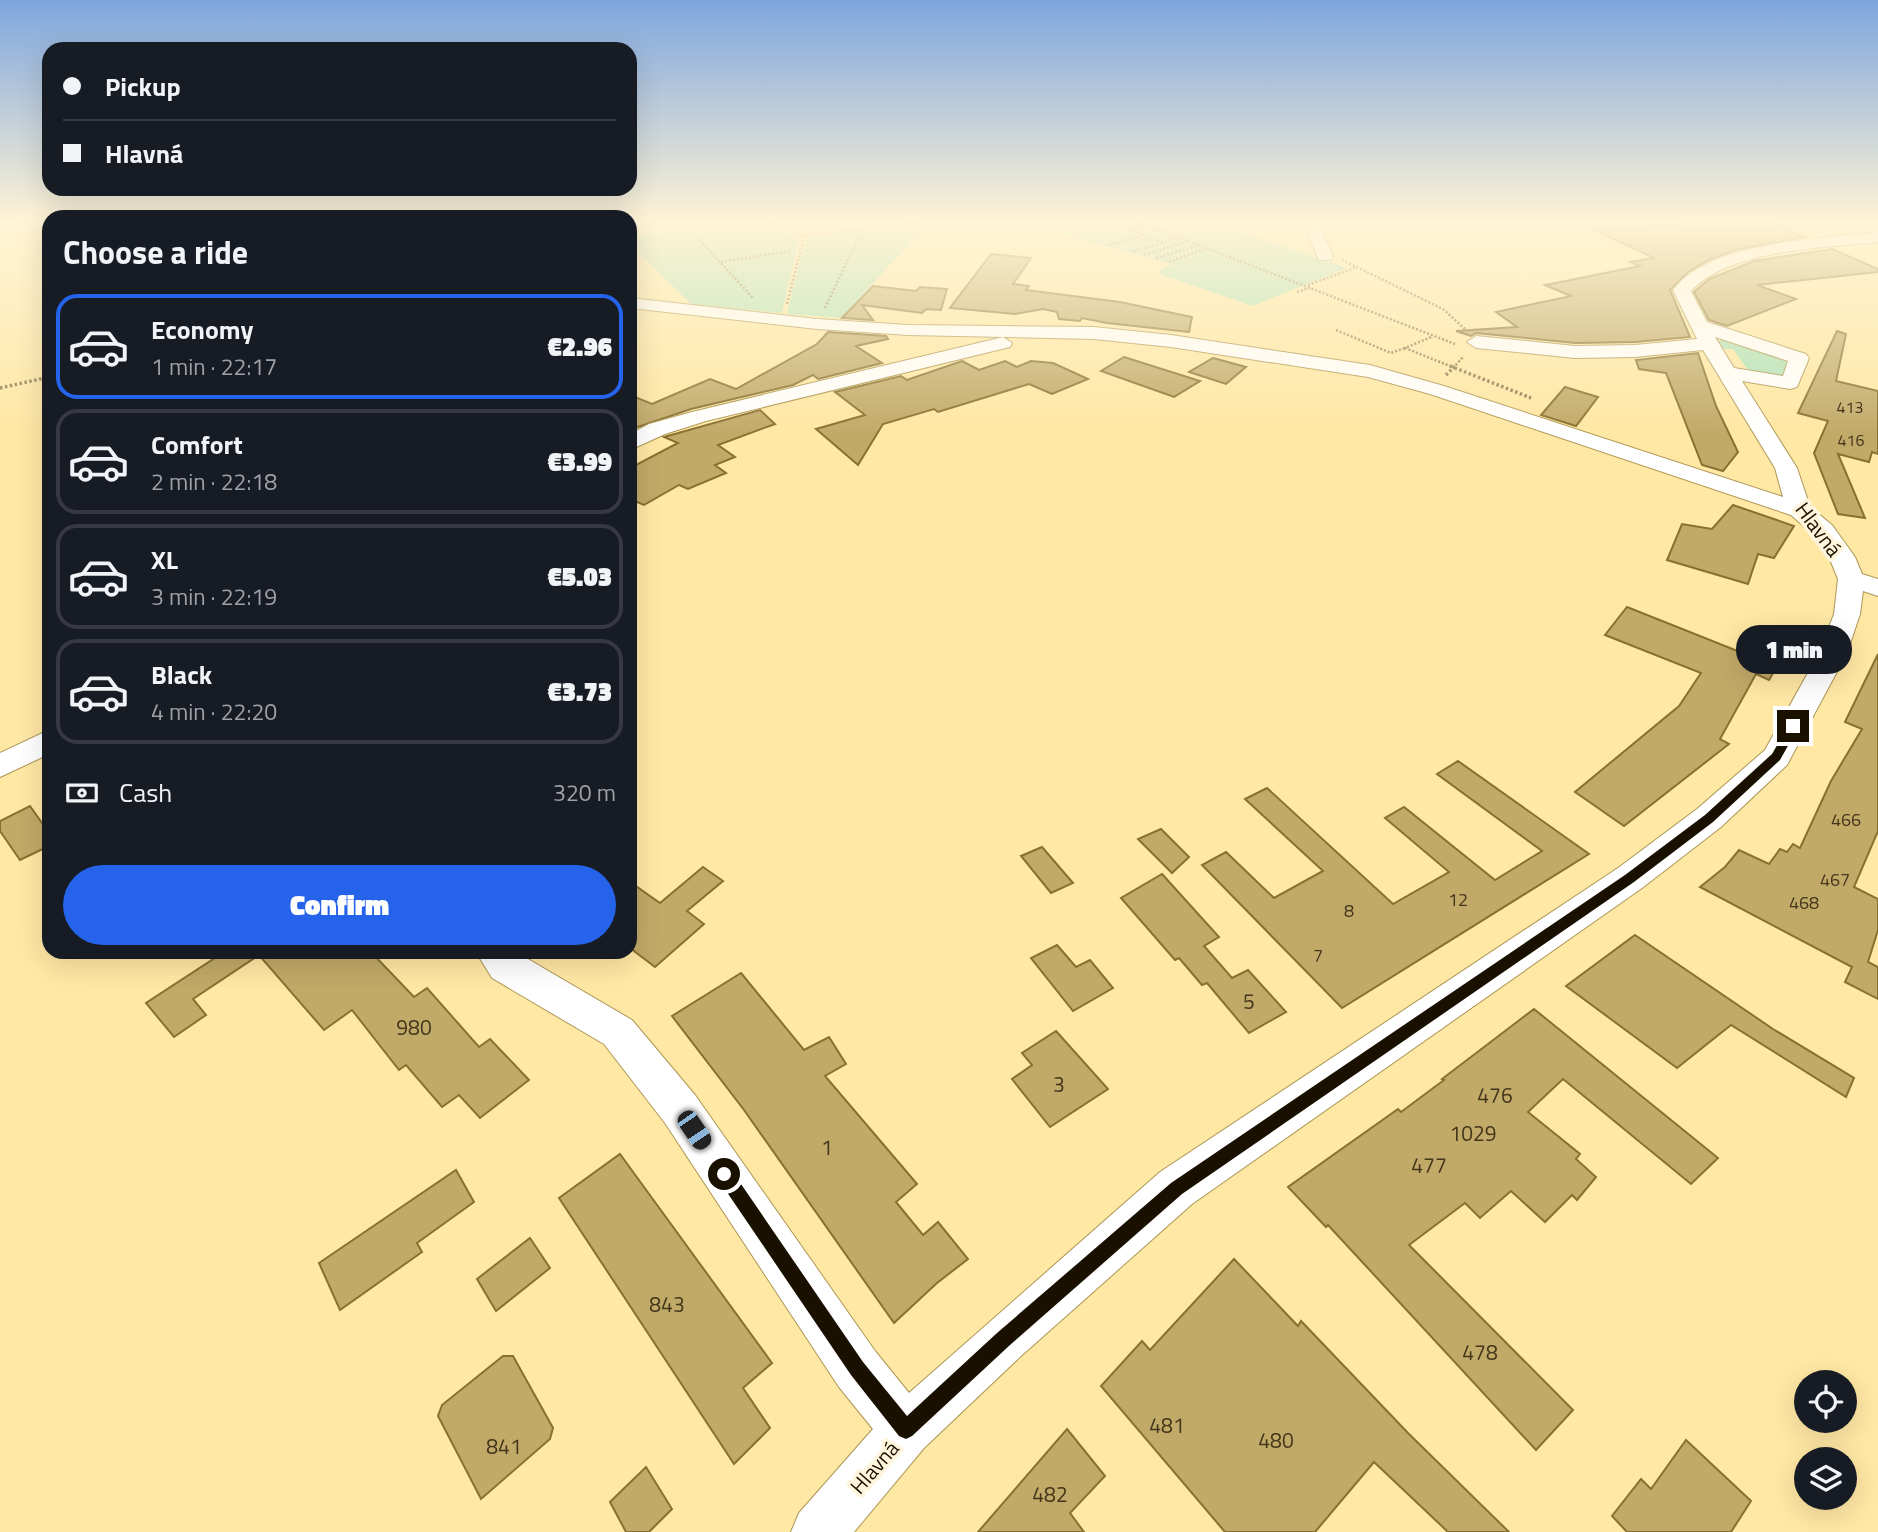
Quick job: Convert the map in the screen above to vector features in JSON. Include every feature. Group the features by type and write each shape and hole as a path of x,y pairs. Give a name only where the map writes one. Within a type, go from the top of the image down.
{"street":[{"name":"Hlavná","path":"818,1532 906,1430 1004,1339 1176,1188 1630,878 1709,818 1776,757 1833,653 1847,614 1865,584 1823,530 1799,510 1786,468 1709,344 1683,292"},
{"path":"637,304 817,324 953,331 1094,333 1171,341 1370,371 1437,390 1799,510"},
{"path":"1700,326 1799,358 1790,383 1728,373"},
{"path":"953,331 970,351"},
{"path":"637,439 657,429 699,416 1050,333"},
{"path":"1474,345 1575,352 1635,351 1709,344"},
{"path":"0,766 42,745"},
{"path":"500,959 505,967 618,1032 680,1109 857,1369 906,1430"}],"path":[{"path":"748,292 757,302"},
{"path":"782,321 789,292"},
{"path":"817,324 832,292"},
{"path":"1326,292 1431,337 1474,345"},
{"path":"1409,292 1443,309 1459,322 1474,345"},
{"path":"1336,331 1391,353 1431,337"},
{"path":"1437,390 1451,367 1474,345"},
{"path":"1406,346 1451,367 1531,398"},
{"path":"0,388 42,379"}],"green space":[{"path":"679,292 787,292 782,313 691,304"},
{"path":"792,292 865,292 841,318 787,314"},
{"path":"1213,292 1286,292 1252,306"},
{"path":"1725,340 1788,359 1792,363 1786,380 1752,376 1733,349 1721,349 1718,341"}],"building":[{"path":"867,292 946,292 941,310 926,309 922,313 862,305 873,320 842,318"},
{"path":"962,292 1046,292 1120,302 1192,317 1189,332 1082,318 1080,321 1059,319 1057,312 1043,309 1015,314 950,308"},
{"path":"1563,292 1671,292 1690,337 1635,342 1575,343 1476,333 1471,336 1456,331 1517,327 1496,312 1571,296"},
{"path":"1694,292 1778,292 1796,299 1727,326 1709,320"},
{"path":"1837,331 1846,334 1836,381 1878,391 1878,454 1872,452 1869,462 1838,454 1865,518 1838,514 1814,453 1828,421 1798,413"},
{"path":"828,332 886,336 888,339 856,346 882,363 818,379 813,375 793,385 691,409 637,426 637,398 652,404 710,379 736,389 817,344"},
{"path":"1698,353 1716,406 1738,452 1723,471 1702,465 1666,373 1639,369 1636,360"},
{"path":"1124,357 1200,381 1174,397 1101,371"},
{"path":"1213,358 1246,367 1226,384 1189,372"},
{"path":"962,361 979,370 1005,361 1017,367 1031,361 1053,363 1088,379 1052,394 1029,384 938,412 934,409 883,424 858,465 816,429 865,415 835,392 901,376 907,380"},
{"path":"1565,387 1598,397 1576,426 1541,415"},
{"path":"760,410 775,424 718,445 735,457 715,465 726,473 688,489 679,485 644,505 637,502 637,464 678,443 664,437"},
{"path":"1733,505 1794,526 1774,558 1758,554 1748,584 1667,560 1682,524 1712,529"},
{"path":"1627,607 1755,658 1764,643 1786,651 1769,680 1756,674 1720,739 1729,744 1624,826 1575,792 1679,706 1701,673 1605,635"},
{"path":"1878,654 1878,831 1854,887 1878,899 1878,930 1868,962 1878,967 1878,999 1845,982 1852,967 1700,887 1725,867 1739,850 1769,864 1780,849 1787,852 1793,844 1800,848 1831,781 1862,729 1845,722"},
{"path":"1458,761 1589,854 1342,1008 1202,865 1226,852 1274,898 1323,871 1245,799 1267,788 1393,904 1449,872 1385,818 1404,807 1495,880 1542,851 1437,774"},
{"path":"30,806 42,823 42,849 20,860 0,831 0,821"},
{"path":"1161,829 1189,857 1172,873 1138,839"},
{"path":"1042,847 1073,883 1051,893 1021,856"},
{"path":"703,867 723,881 687,911 704,924 655,967 637,953 637,887 660,903"},
{"path":"1162,874 1219,937 1204,946 1232,978 1248,970 1286,1012 1249,1033 1207,983 1202,985 1179,958 1175,960 1121,898"},
{"path":"1635,935 1773,1029 1854,1078 1846,1097 1731,1025 1677,1068 1566,986"},
{"path":"1057,945 1076,967 1090,960 1113,988 1073,1011 1031,958"},
{"path":"213,959 253,959 193,999 206,1015 174,1037 146,1003"},
{"path":"262,959 378,959 414,997 427,988 479,1047 490,1039 529,1080 480,1118 459,1095 442,1107 406,1065 399,1070 352,1010 324,1030"},
{"path":"741,973 804,1050 829,1037 846,1064 825,1076 917,1184 896,1202 923,1235 938,1222 968,1259 937,1283 894,1323 744,1110 672,1016"},
{"path":"1534,1009 1718,1158 1691,1184 1563,1079 1528,1112 1580,1154 1576,1159 1596,1177 1577,1200 1572,1195 1545,1222 1511,1191 1480,1218 1465,1203 1409,1245 1573,1410 1536,1450 1328,1225 1326,1227 1288,1187 1398,1109 1401,1112"},
{"path":"1056,1031 1108,1089 1050,1127 1012,1079 1032,1065 1022,1053"},
{"path":"620,1154 772,1363 743,1388 770,1428 734,1464 559,1198"},
{"path":"456,1170 474,1202 417,1243 422,1252 340,1310 319,1263"},
{"path":"530,1238 550,1268 496,1311 477,1279"},
{"path":"1234,1259 1298,1326 1301,1321 1408,1433 1509,1532 1448,1532 1374,1462 1315,1532 1225,1532 1101,1386 1142,1341 1150,1350"},
{"path":"503,1356 513,1356 553,1428 550,1439 481,1499 438,1416 442,1405"},
{"path":"1067,1429 1105,1476 1070,1513 1084,1532 978,1532"},
{"path":"1686,1440 1751,1501 1731,1532 1627,1532 1612,1516 1641,1479 1651,1489"},
{"path":"646,1467 672,1509 649,1532 626,1532 610,1502"}],"route":[{"path":"724,1174 857,1369 906,1430 1004,1339 1176,1188 1630,878 1709,818 1776,757 1793,726"}]}
